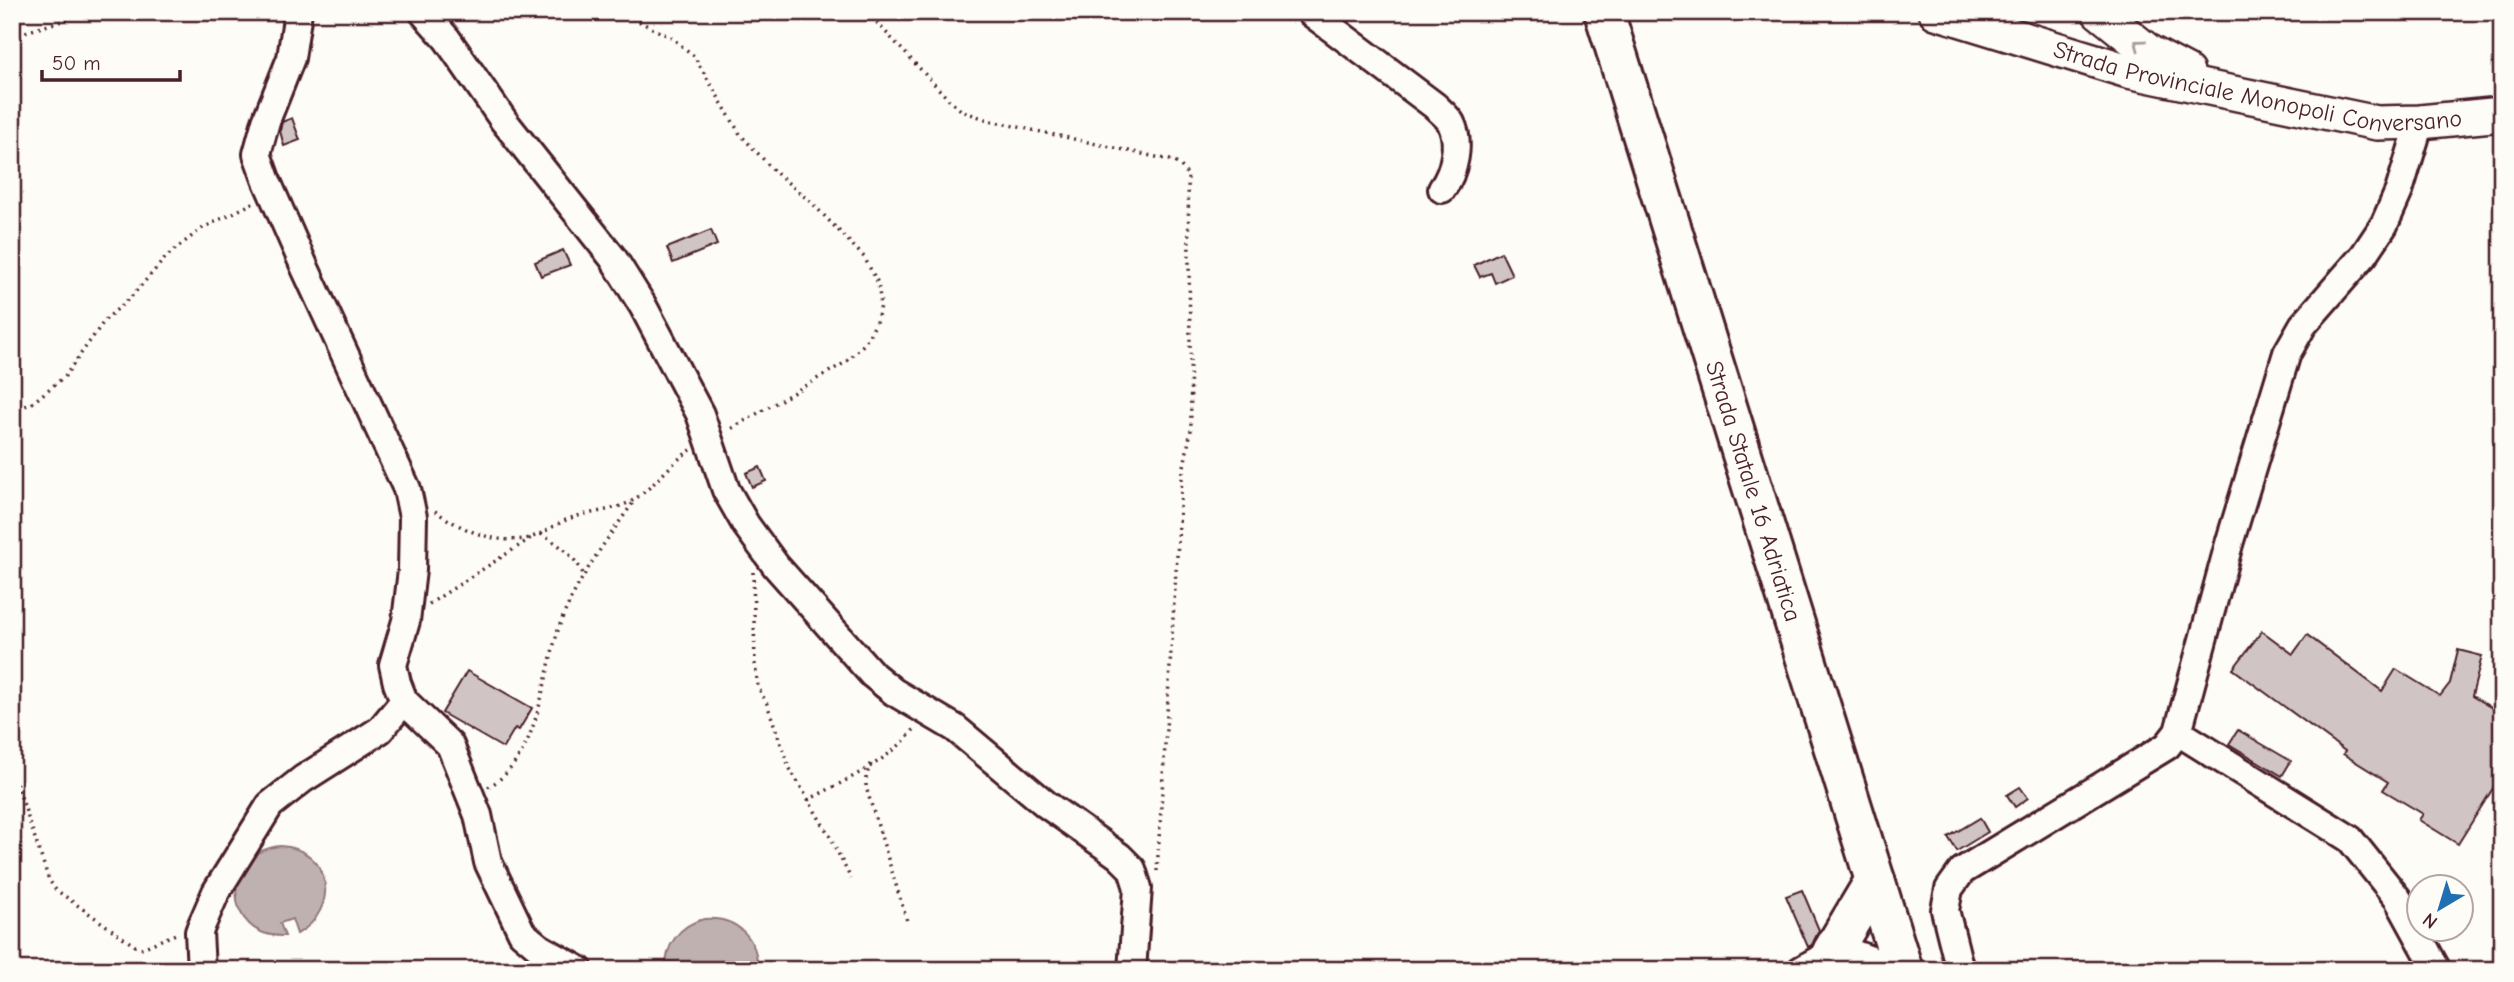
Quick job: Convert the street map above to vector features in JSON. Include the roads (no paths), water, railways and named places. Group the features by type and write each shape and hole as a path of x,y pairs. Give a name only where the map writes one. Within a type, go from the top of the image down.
{"highway":[{"name":"Strada Statale 16 Adriatica","path":"1604,12 1903,970"},
{"name":"Strada Statale 16 Adriatica","path":"1629,12 1927,970"},
{"path":"1875,880 1816,961 1881,970"}],"main road":[{"name":"Strada Provinciale Monopoli Conversano","path":"1936,12 2010,19 2128,71 2377,123 2502,114"},
{"path":"2099,12 2149,52 2220,90"}],"street":[{"path":"298,12 290,58 266,121 257,155 272,194 407,489 413,517 412,570 405,625 393,665 404,701 450,745 478,815 488,862 522,933 540,948 579,970"},
{"path":"423,12 447,39 504,121 613,258 649,318 700,414 726,490 746,525 776,566 873,675 894,692 955,729 1047,805 1119,856 1132,869 1138,888 1132,970"},
{"path":"1310,12 1435,106 1451,123 1456,148 1449,179 1442,190"},
{"path":"1960,970 1945,910 1949,889 1962,871 2167,746 2178,732 2229,544 2287,354 2303,326 2364,255 2384,225 2399,191 2420,122"},
{"path":"201,970 199,932 203,922 216,892 271,806 303,779 380,730 404,701"},
{"path":"2178,732 2350,839 2398,899 2437,970"}]}
